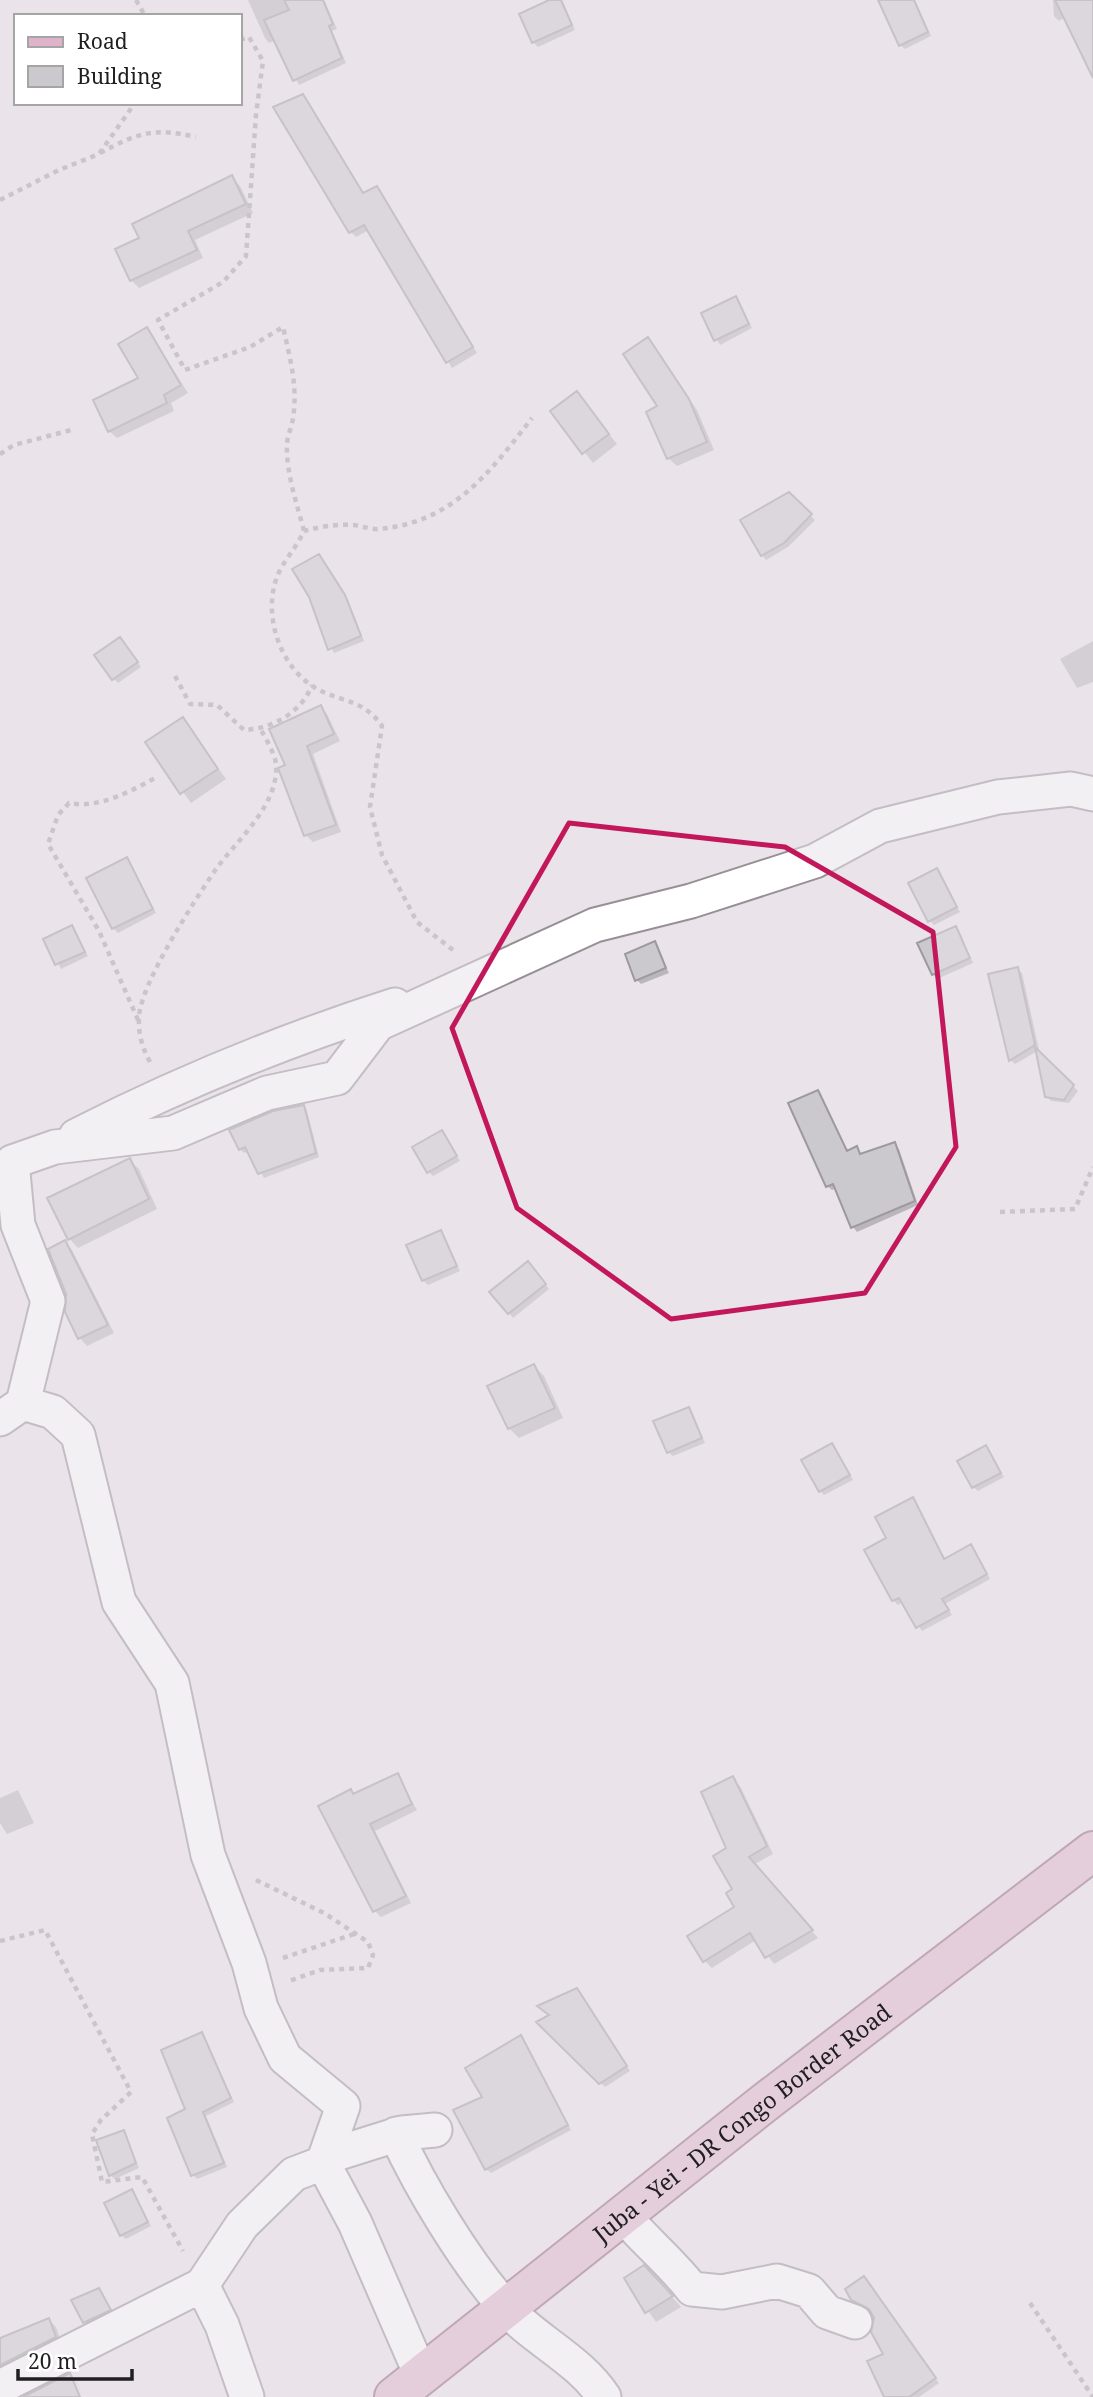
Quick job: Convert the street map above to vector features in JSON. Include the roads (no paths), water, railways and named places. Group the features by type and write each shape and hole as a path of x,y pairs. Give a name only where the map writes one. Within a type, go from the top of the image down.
{"main road":[{"name":"Juba - Yei - DR Congo Border Road","path":"407,2386 1093,1851"}],"street":[{"path":"55,1147 173,1133 267,1093 337,1078 378,1024 595,925 691,901 815,860 880,826 998,797 1071,789 1093,794"},
{"path":"407,2386 355,2223 324,2160 343,2106 285,2058 254,1982 212,1866 172,1683 119,1602 78,1435 53,1412 11,1411 48,1301 18,1225 6,1163 55,1147 166,1093 290,1041 489,974"},
{"path":"0,2387 202,2285 242,2225 294,2174 396,2134 421,2129 435,2130"},
{"path":"396,2134 444,2219 506,2308 569,2358 604,2397"},
{"path":"623,2215 647,2244 676,2268 692,2289 722,2292 777,2281 809,2291 827,2312 855,2322"},
{"path":"202,2285 222,2325 247,2397"}]}
